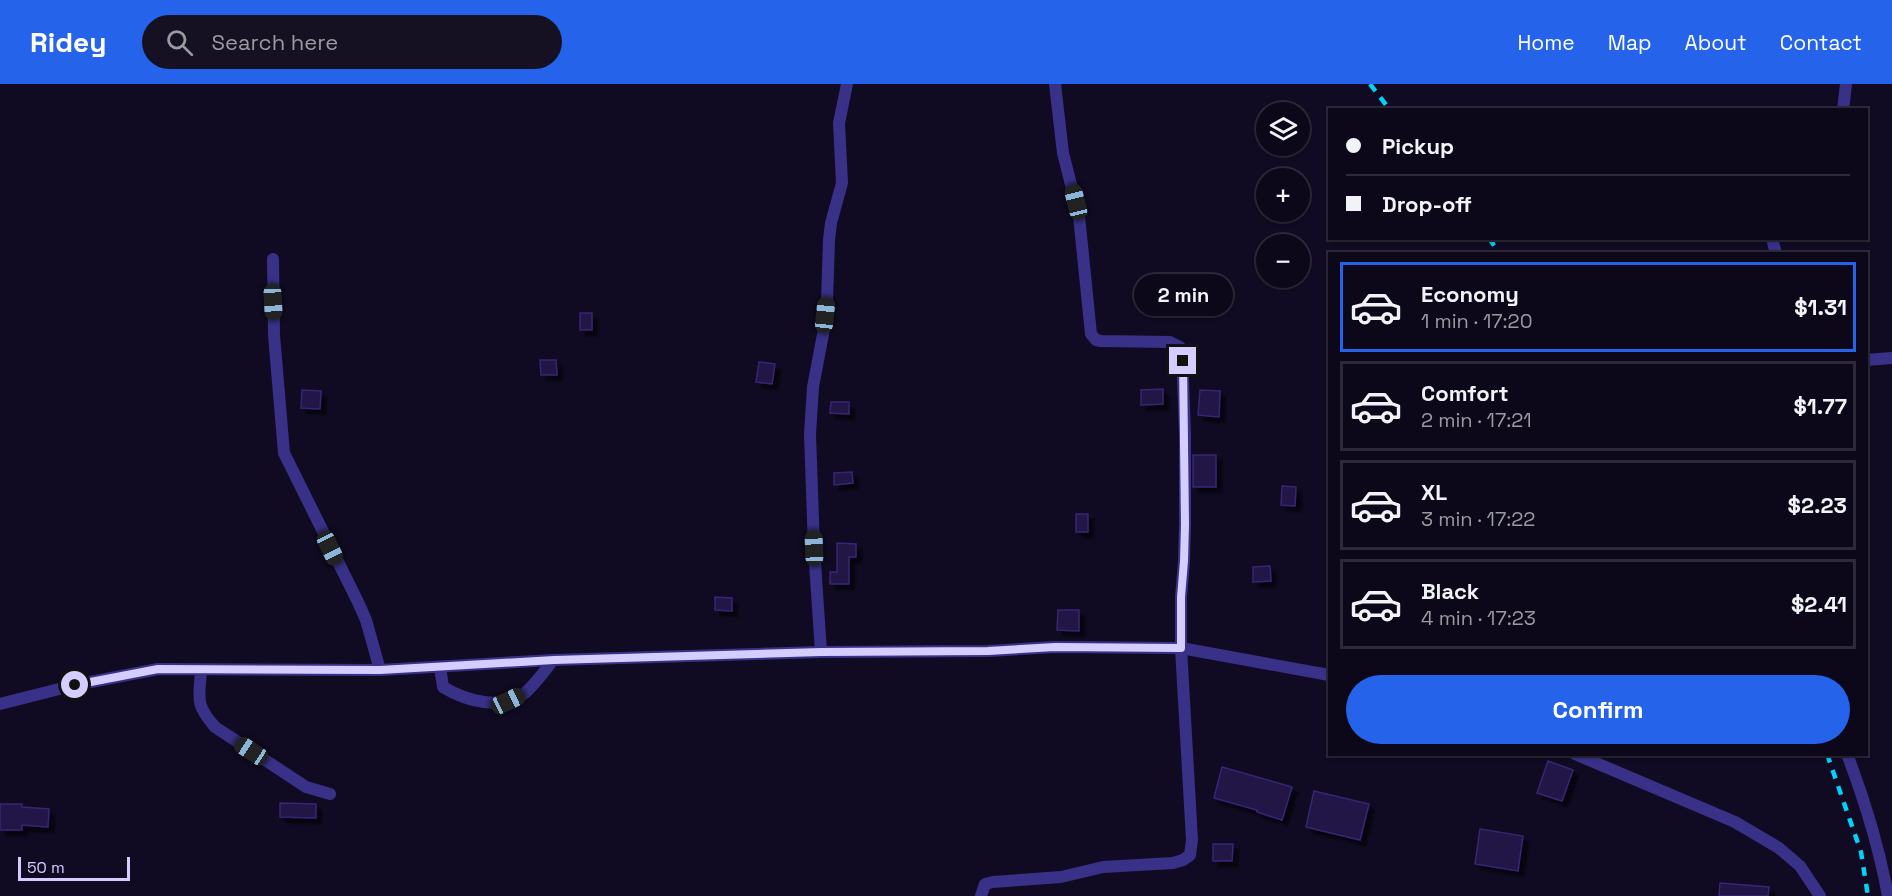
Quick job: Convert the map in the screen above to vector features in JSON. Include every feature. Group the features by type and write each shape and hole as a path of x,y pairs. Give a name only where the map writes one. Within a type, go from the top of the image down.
{"street":[{"path":"821,652 810,434 813,387 827,302 831,224 842,183 838,123 847,84"},
{"path":"981,896 985,884 1061,877 1102,867 1173,863 1190,855 1192,822 1181,648 1185,524 1182,353 1180,347 1170,342 1101,341 1096,340 1091,333 1079,216 1064,153 1055,84"},
{"path":"1844,108 1846,84"},
{"path":"273,259 274,335 284,453 366,620 380,670"},
{"path":"1868,360 1892,358"},
{"path":"0,704 75,685 158,669 380,670 554,660 821,652 988,651 1055,647 1181,648 1328,675"},
{"path":"440,667 443,687 456,695 490,703 508,701 523,694 554,660"},
{"path":"201,670 198,703 215,727 306,787 330,794"},
{"path":"1580,756 1735,822 1779,848 1800,866 1820,896"},
{"path":"1848,756 1879,850 1888,896"}],"building":[{"path":"580,313 592,313 592,330 580,330"},
{"path":"540,360 556,360 557,375 541,375"},
{"path":"759,362 775,364 772,384 756,382"},
{"path":"1163,389 1163,404 1141,405 1141,390"},
{"path":"302,390 321,391 320,409 301,408"},
{"path":"1200,390 1220,391 1219,417 1198,415"},
{"path":"831,402 849,402 849,414 830,413"},
{"path":"1193,455 1216,455 1216,487 1193,487"},
{"path":"852,472 853,483 834,485 834,473"},
{"path":"1282,486 1296,487 1295,506 1281,505"},
{"path":"1076,514 1088,514 1088,532 1076,532"},
{"path":"837,543 856,544 856,557 849,557 849,584 830,584 830,572 837,572"},
{"path":"1270,566 1271,581 1253,582 1253,567"},
{"path":"715,597 732,598 732,611 715,610"},
{"path":"1058,610 1079,610 1079,631 1057,630"},
{"path":"1548,761 1573,770 1562,801 1537,793"},
{"path":"1222,767 1292,787 1282,820 1257,812 1257,810 1214,798"},
{"path":"1314,791 1369,804 1360,840 1306,827"},
{"path":"280,803 316,804 316,818 280,817"},
{"path":"0,804 22,804 22,807 49,809 48,827 22,825 22,830 0,830"},
{"path":"1480,829 1523,836 1518,871 1475,864"},
{"path":"1213,844 1233,844 1232,861 1213,861"},
{"path":"1720,883 1769,887 1768,896 1719,896"}],"railway":[{"path":"1370,84 1388,108"},
{"path":"1490,240 1499,252"},
{"path":"1828,756 1861,852 1868,896"}],"route":[{"path":"75,685 158,669 380,670 554,660 821,652 988,651 1055,647 1181,648 1185,524 1183,361"}]}
